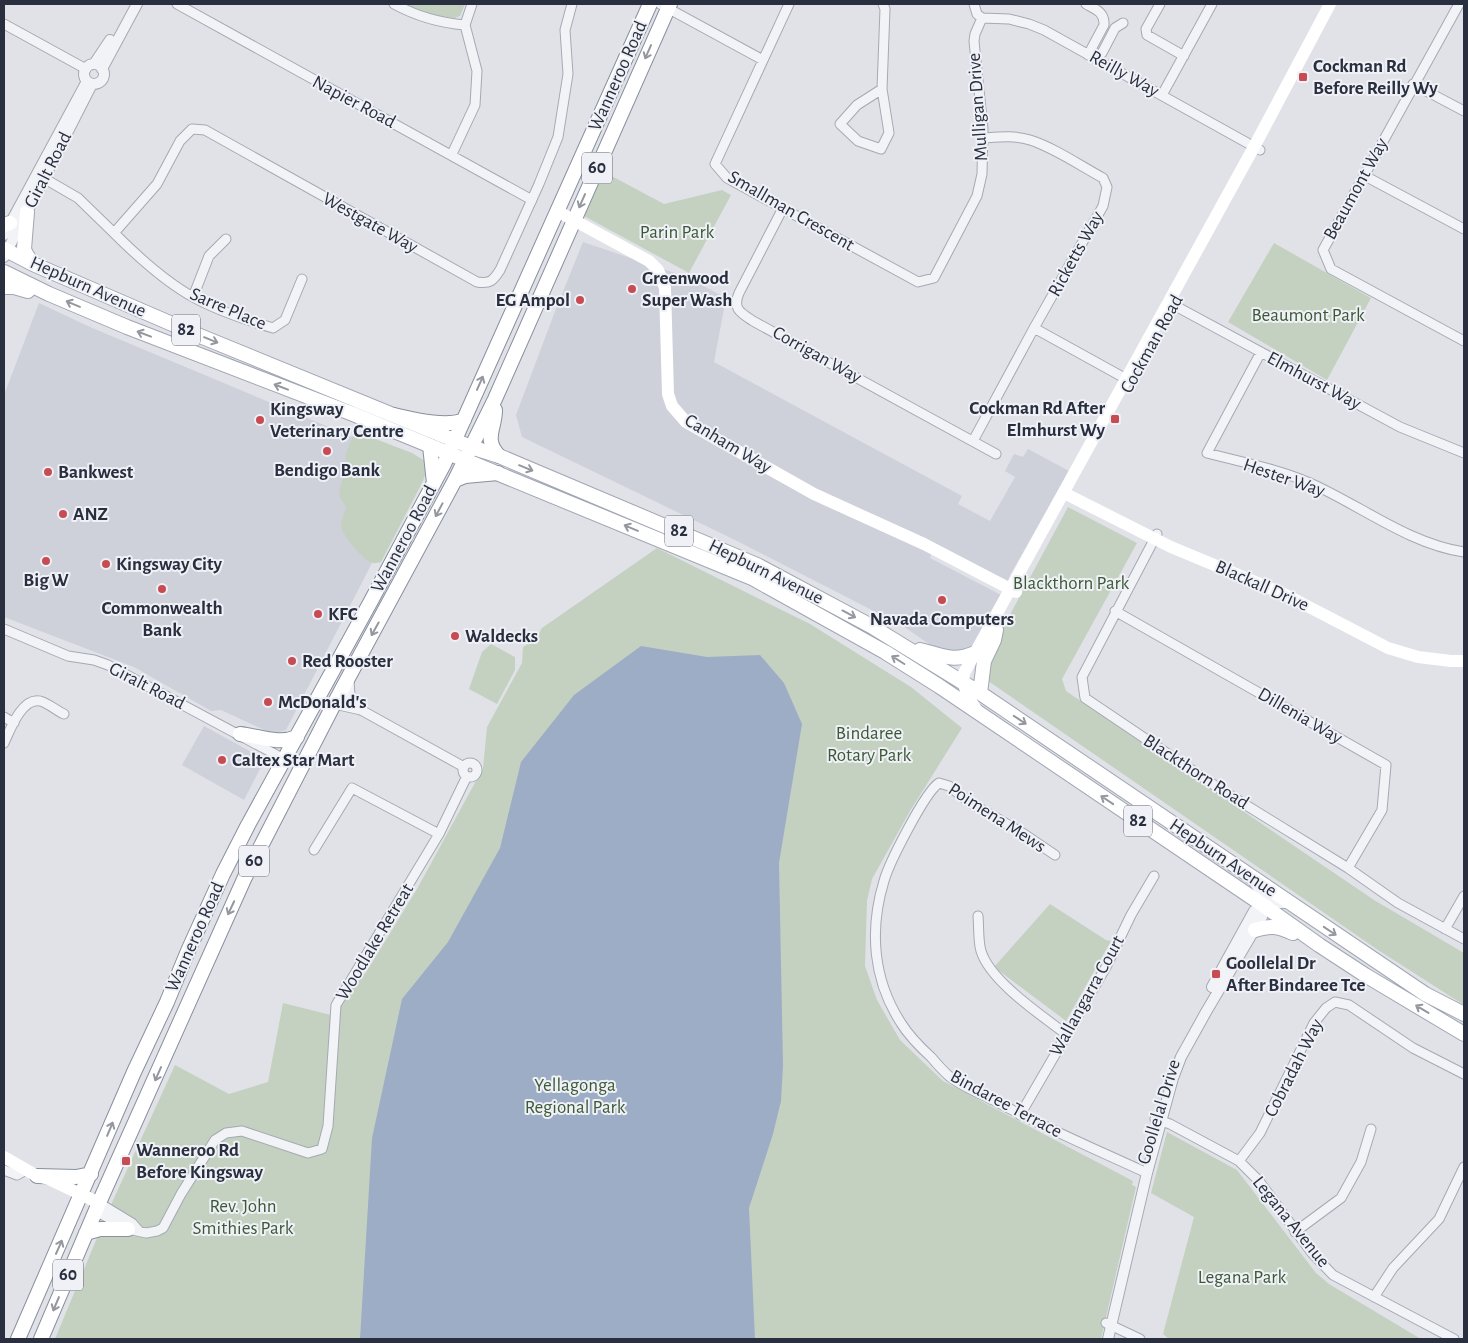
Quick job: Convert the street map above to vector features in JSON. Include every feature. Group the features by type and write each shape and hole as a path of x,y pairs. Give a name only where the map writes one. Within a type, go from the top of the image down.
{"main road":[{"name":"Wanneroo Road","path":"18,1339 223,874 434,484 650,4"},
{"name":"Cockman Road","path":"1257,149 1330,4"},
{"name":"Cockman Road","path":"963,682 964,673 975,653 1012,594 1128,380 1338,4"},
{"name":"Wanneroo Road","path":"41,1339 86,1233 246,877 334,704 455,480 495,399 666,5"},
{"path":"27,212 24,248 33,264"},
{"name":"Canham Way","path":"555,215 650,261 658,270 665,288 668,394 672,406 686,422 814,494 924,544 1012,594"},
{"name":"Hepburn Avenue","path":"5,252 200,336 455,440 468,453 498,473 752,578 885,652 940,686 1364,975 1464,1034"},
{"name":"Hepburn Avenue","path":"4,272 49,294 127,327 353,414 448,454 468,453 499,456 758,565 910,648 980,693 1425,994 1464,1014"},
{"path":"4,287 14,286 49,294"},
{"path":"495,399 495,416 490,440 499,456"},
{"path":"394,415 421,421 452,422 464,420"},
{"path":"430,446 434,484"},
{"path":"455,480 465,476 498,473"},
{"name":"Blackall Drive","path":"1069,490 1156,536 1284,594 1388,648 1418,657 1464,661"},
{"name":"Blackall Drive","path":"1156,536 1270,581 1394,644 1428,653 1464,655"},
{"path":"381,583 395,572 406,552 412,551 415,555"},
{"name":"Cockman Road","path":"963,682 971,676 996,630 1012,594"},
{"path":"980,693 984,661 994,640 996,630"},
{"path":"910,648 954,659 964,658 975,653"},
{"path":"246,877 252,850 284,780 286,766 284,759 291,759 300,754 342,675 351,672"},
{"path":"940,686 963,682 966,694 977,711"},
{"path":"240,734 278,741 297,737"},
{"path":"1255,930 1268,926 1279,927 1319,945"},
{"path":"123,1100 137,1102 147,1098"},
{"path":"4,1157 32,1173 42,1183 98,1207"},
{"path":"32,1173 76,1177 91,1174"},
{"path":"86,1233 100,1229 133,1230"}],"street":[{"path":"94,68 129,4"},
{"path":"90,82 84,75 94,68 137,4"},
{"name":"Napier Road","path":"177,4 452,154 532,200"},
{"path":"394,4 408,12 446,24 465,25"},
{"path":"452,154 475,104 477,71 465,25 472,4"},
{"name":"Westgate Way","path":"114,233 157,184 180,141 192,129 205,130 477,282 485,284 495,278 532,200 558,137 568,74 566,30 572,4"},
{"name":"Smallman Crescent","path":"789,4 715,164 727,178 918,282"},
{"path":"882,89 857,105 840,124 858,141 881,149 889,133 882,89 885,9 883,4"},
{"path":"974,4 977,14 982,18"},
{"path":"1086,4 1100,11 1105,19 1088,54"},
{"path":"1160,4 1146,29 1147,35 1184,56"},
{"path":"1162,95 1212,4"},
{"name":"Beaumont Way","path":"1458,4 1413,84 1365,176 1322,250 1331,269 1464,341"},
{"path":"666,5 763,60"},
{"name":"Reilly Way","path":"982,18 1009,19 1029,24 1088,54 1257,149"},
{"name":"Mulligan Drive","path":"918,282 934,278 977,196 982,174 983,138 974,41 982,18"},
{"path":"1102,53 1115,28 1123,23"},
{"path":"5,27 94,68"},
{"name":"Giralt Road","path":"5,252 27,212 41,176 90,82 99,83 103,79 94,68"},
{"path":"1413,84 1464,111"},
{"name":"Ricketts Way","path":"973,441 1103,206 1107,187 1103,178 1029,139 1013,137 983,138"},
{"path":"41,176 78,198 114,233"},
{"name":"Giralt Road","path":"6,228 41,176"},
{"path":"1365,176 1464,229"},
{"name":"Corrigan Way","path":"783,208 739,293 736,303 740,312 996,454"},
{"name":"Sarre Place","path":"114,233 149,266 193,297 246,320 273,328 285,320 302,279"},
{"path":"193,297 209,256 226,239"},
{"name":"Elmhurst Way","path":"1170,304 1400,427 1464,453"},
{"path":"1034,328 1128,380"},
{"name":"Hester Way","path":"1260,352 1207,453 1278,472 1310,483 1428,544 1464,552"},
{"name":"Blackthorn Road","path":"1156,536 1082,677 1085,698 1220,789 1348,868 1398,903 1464,939"},
{"name":"Dillenia Way","path":"1115,611 1386,765 1382,810 1348,868"},
{"name":"Giralt Road","path":"4,629 68,656 94,660 108,665 284,759"},
{"path":"351,672 350,696 361,710"},
{"path":"4,743 22,708 30,702 40,701 64,714"},
{"path":"334,704 361,710 464,767"},
{"path":"4,717 14,723"},
{"path":"471,763 477,768 475,775 467,776 463,772 464,767 471,763"},
{"name":"Woodlake Retreat","path":"133,1230 152,1233 163,1228 200,1162 215,1140 226,1133 242,1131 308,1152 322,1149 328,1126 336,1005 440,834 467,776"},
{"name":"Poimena Mews","path":"939,783 949,786 980,808 1055,855"},
{"name":"Bindaree Terrace","path":"939,783 932,788 894,858 885,878 877,907 875,923 877,966 882,984 900,1023 950,1077 1020,1115 1144,1172"},
{"path":"314,850 352,788 440,834"},
{"name":"Wallangarra Court","path":"1020,1115 1106,967 1131,915 1154,876"},
{"path":"1250,877 1264,897 1263,905 1274,902 1290,903"},
{"path":"1445,929 1464,896"},
{"name":"Goollelal Drive","path":"1108,1339 1109,1324 1144,1172 1158,1120 1173,1078 1182,1056 1206,1012 1262,917 1263,905"},
{"name":"Goollelal Drive","path":"1158,1120 1162,1090 1173,1060 1254,911 1263,905"},
{"path":"978,916 981,951 995,976 1066,1034"},
{"name":"Cobradah Way","path":"1240,1161 1260,1134 1314,1023 1326,1008 1335,1002 1349,1004 1413,1048 1464,1074"},
{"name":"Legana Avenue","path":"1158,1120 1198,1138 1240,1161 1259,1182 1317,1260 1334,1275 1437,1335 1454,1339"},
{"path":"1295,1232 1341,1198 1361,1162 1371,1129"},
{"path":"1374,1297 1393,1268 1439,1219 1464,1167"},
{"path":"4,1170 10,1174 17,1175 32,1173"},
{"path":"98,1207 133,1230"},
{"path":"1109,1324 1140,1339"},
{"name":"Goollelal Drive","path":"1102,1339 1109,1324"}],"shaded area":[{"path":"583,242 687,277 726,298 714,362 962,496 958,504 990,521 1015,477 1005,471 1014,454 1023,457 1028,449 1069,471 1010,575 1008,585 935,545 930,558 1001,595 962,667 903,626 735,540 522,437 516,415"},
{"path":"39,303 90,327 422,466 286,730 273,734 221,710 211,711 134,667 4,617 4,395"},
{"name":"Caltex Star Mart","path":"204,726 255,754 262,765 244,800 182,765"}],"green space":[{"path":"400,4 465,4 460,16 445,19 430,16"},
{"name":"Parin Park","path":"604,172 664,204 722,190 731,195 689,273 584,216"},
{"name":"Beaumont Park","path":"1274,243 1371,298 1327,380 1228,322"},
{"path":"355,431 412,453 425,461 426,472 423,481 381,562 377,563 371,563 366,560 357,551 344,534 341,526 346,507 340,498 339,492 346,452"},
{"name":"Blackthorn Park","path":"1068,507 1137,543 1062,679 1066,691 1374,900 1464,953 1464,1005 1378,950 978,674"},
{"name":"Yellagonga Regional Park","path":"657,548 810,624 911,687 962,728 910,811 872,879 867,901 865,966 877,1000 900,1040 943,1081 1133,1181 1132,1185 1136,1187 1101,1339 55,1339 109,1209 175,1065 229,1094 268,1082 283,1003 335,1016 356,970 365,974 417,889 483,768 487,727 522,663 523,647 535,640 542,628"},
{"path":"491,644 515,657 515,670 497,704 469,689 482,652"},
{"path":"1050,904 1106,940 1111,941 1066,1021 994,967"},
{"name":"Legana Park","path":"1167,1132 1237,1170 1316,1273 1329,1284 1421,1339 1169,1339 1163,1334 1194,1217 1151,1193"}],"water":[{"path":"641,646 707,657 760,655 784,683 802,724 779,863 783,1065 781,1101 773,1134 749,1208 755,1339 360,1339 372,1138 402,999 448,942 500,848 521,762 574,695"}],"place":[{"name":"Cockman Rd Before Reilly Wy","path":"1303,77"},
{"name":"Greenwood Super Wash","path":"632,289"},
{"name":"EG Ampol","path":"580,300"},
{"name":"Cockman Rd After Elmhurst Wy","path":"1115,419"},
{"name":"Kingsway Veterinary Centre","path":"260,420"},
{"name":"Bendigo Bank","path":"327,451"},
{"name":"Bankwest","path":"48,472"},
{"name":"ANZ","path":"63,514"},
{"name":"Big W","path":"46,561"},
{"name":"Kingsway City","path":"106,564"},
{"name":"Commonwealth Bank","path":"162,589"},
{"name":"Navada Computers","path":"942,600"},
{"name":"KFC","path":"318,614"},
{"name":"Waldecks","path":"455,636"},
{"name":"Red Rooster","path":"292,661"},
{"name":"McDonald's","path":"268,702"},
{"name":"Caltex Star Mart","path":"222,760"},
{"name":"Goollelal Dr After Bindaree Tce","path":"1216,974"},
{"name":"Wanneroo Rd Before Kingsway","path":"126,1161"}],"park label":[{"name":"Bindaree Rotary Park","path":"869,744"},
{"name":"Rev. John Smithies Park","path":"243,1217"}]}
